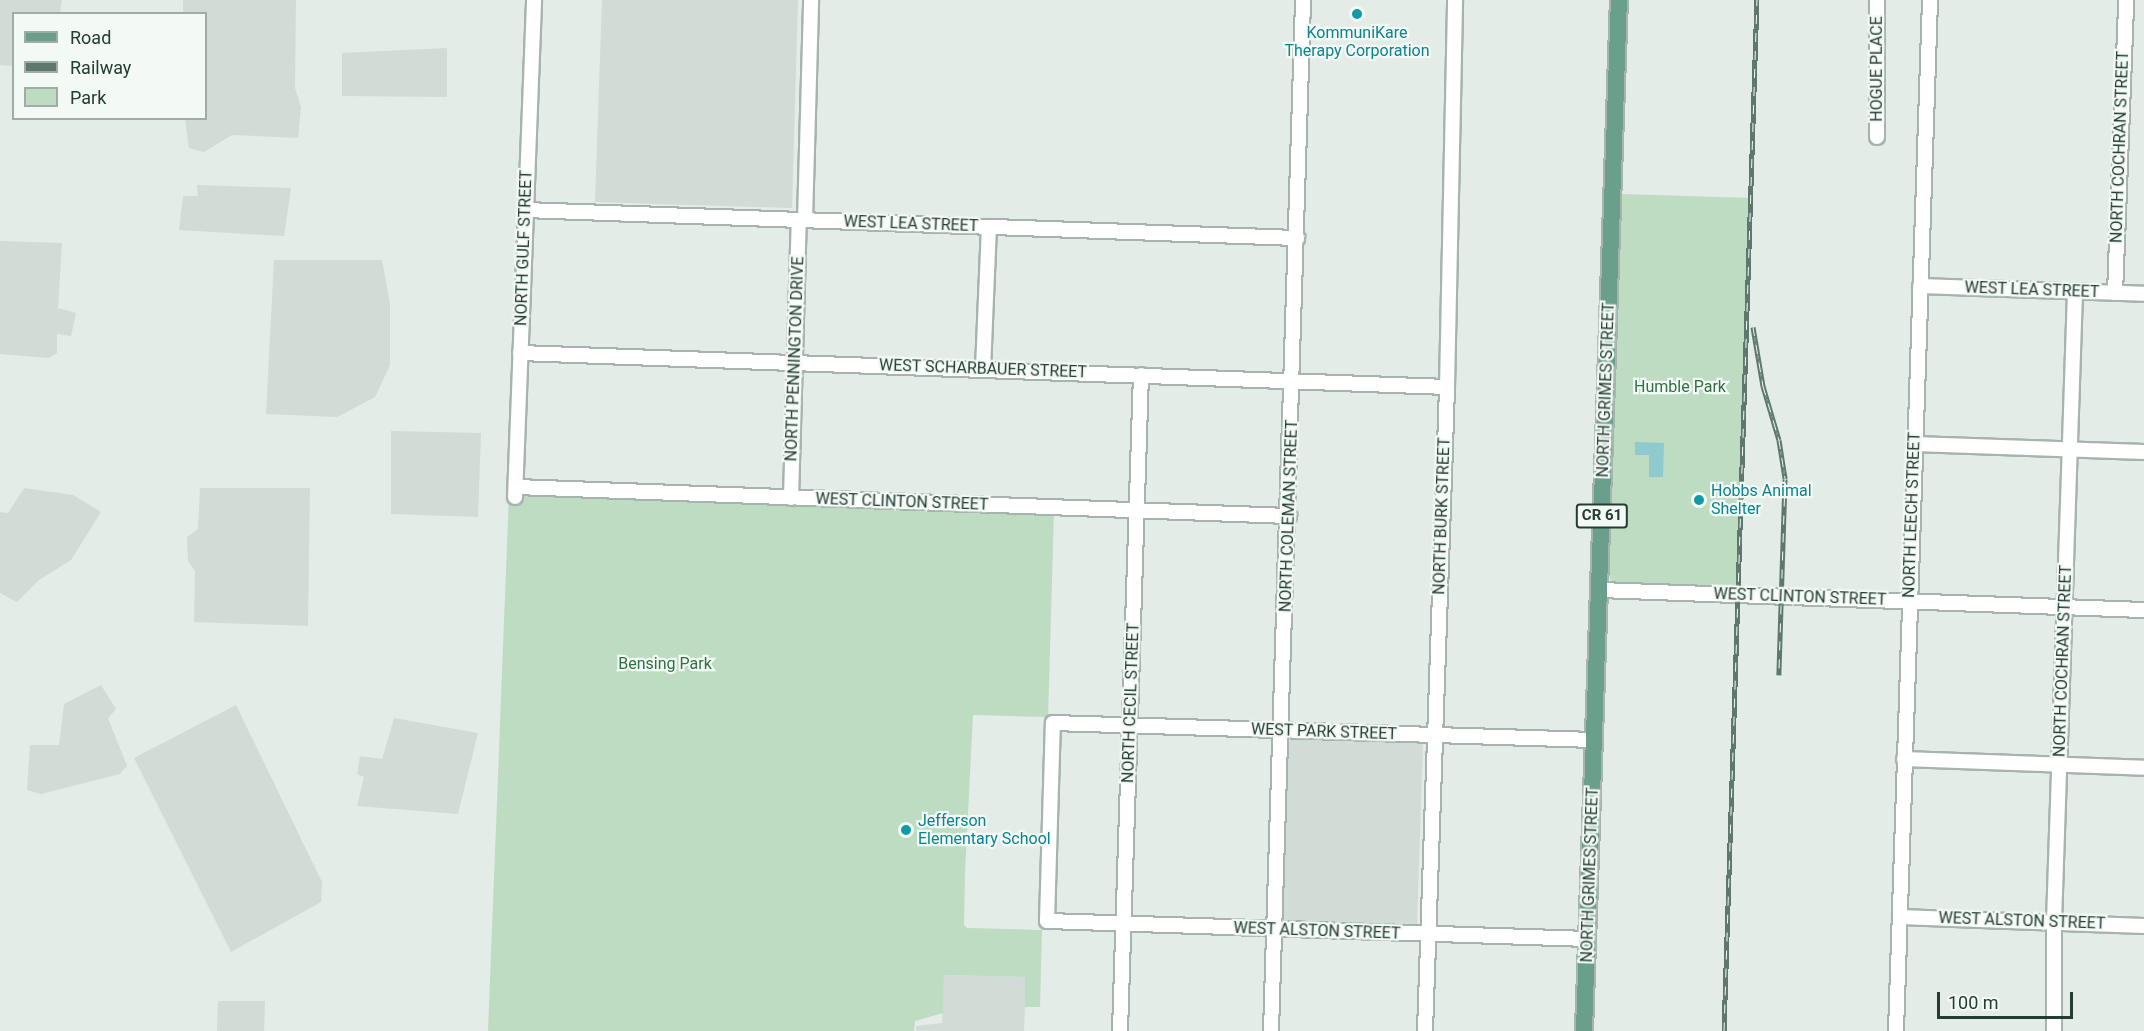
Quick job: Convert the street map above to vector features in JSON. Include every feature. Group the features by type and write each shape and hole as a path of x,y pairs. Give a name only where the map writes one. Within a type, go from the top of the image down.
{"main road":[{"name":"NORTH GRIMES STREET","path":"1584,1031 1619,0"}],"street":[{"name":"NORTH GULF STREET","path":"515,492 534,0"},
{"name":"NORTH PENNINGTON DRIVE","path":"790,498 811,0"},
{"name":"NORTH COLEMAN STREET","path":"1271,1031 1289,516 1303,0"},
{"name":"NORTH BURK STREET","path":"1425,1031 1446,387 1455,0"},
{"name":"HOGUE PLACE","path":"1877,0 1877,137"},
{"name":"NORTH LEECH STREET","path":"1896,1031 1914,444 1927,160 1930,0"},
{"name":"NORTH COCHRAN STREET","path":"2115,293 2126,0"},
{"name":"WEST LEA STREET","path":"525,210 1297,238"},
{"path":"983,369 989,227"},
{"name":"WEST LEA STREET","path":"1920,286 2144,294"},
{"name":"NORTH COCHRAN STREET","path":"2054,1031 2054,922 2075,292"},
{"name":"WEST SCHARBAUER STREET","path":"520,353 1446,387"},
{"name":"NORTH CECIL STREET","path":"1120,1031 1141,375"},
{"path":"1914,444 2144,452"},
{"name":"WEST CLINTON STREET","path":"515,492 790,498 1289,516"},
{"name":"WEST CLINTON STREET","path":"1600,590 2144,610"},
{"name":"WEST PARK STREET","path":"1047,921 1053,723 1595,740"},
{"path":"1904,759 2144,768"},
{"name":"WEST ALSTON STREET","path":"1900,917 2144,926"},
{"name":"WEST ALSTON STREET","path":"1047,921 1588,939"}],"shaded area":[{"path":"0,0 62,0 60,12 12,12 12,66 0,65"},
{"path":"183,0 296,0 295,88 301,107 298,138 232,135 204,152 189,148 185,120 207,120 207,12 183,12"},
{"path":"602,0 798,0 792,208 595,202"},
{"path":"447,48 447,97 342,96 342,53"},
{"path":"197,185 291,188 284,236 179,230 183,196 198,196"},
{"path":"0,241 62,243 58,308 76,313 71,336 57,334 57,353 49,358 0,354"},
{"path":"274,260 382,260 390,304 390,365 375,397 337,417 266,414"},
{"path":"391,431 481,433 478,517 391,514"},
{"path":"24,488 73,495 101,512 71,560 39,580 17,602 0,593 0,512 8,513"},
{"path":"200,488 310,488 308,626 194,622 195,571 188,561 187,537 198,529"},
{"path":"101,685 116,709 108,718 127,766 120,774 41,794 27,790 30,745 59,745 64,704"},
{"path":"236,705 322,882 321,902 231,952 134,758"},
{"path":"394,718 478,733 458,814 357,806 364,777 357,774 360,756 382,759"},
{"path":"1294,738 1418,742 1423,745 1417,926 1281,921 1287,747 1289,741"},
{"path":"944,975 1026,977 1024,1031 916,1031 916,1026 942,1023"},
{"path":"218,1001 265,1001 264,1031 217,1031"}],"green space":[{"name":"Humble Park","path":"1621,194 1751,198 1738,590 1612,584 1609,575"},
{"name":"Bensing Park","path":"509,494 1054,513 1048,717 973,715 965,873 964,925 967,928 1042,930 1040,1007 1025,1007 1025,977 944,975 943,1013 915,1021 914,1031 488,1031"}],"water":[{"path":"1635,442 1664,443 1663,477 1649,477 1649,455 1635,455"}],"railway":[{"path":"1724,1031 1757,0"},
{"path":"1753,327 1763,386 1779,440 1785,479 1779,675"}],"place":[{"name":"KommuniKare Therapy Corporation","path":"1357,14"},
{"name":"Hobbs Animal Shelter","path":"1699,500"},
{"name":"Jefferson Elementary School","path":"906,830"}]}
